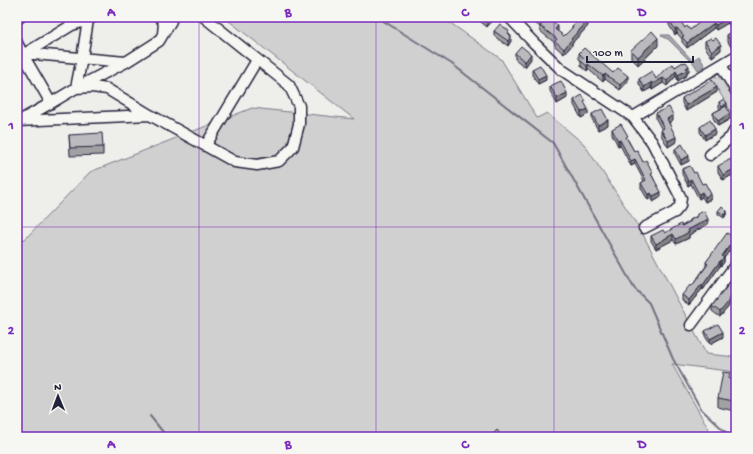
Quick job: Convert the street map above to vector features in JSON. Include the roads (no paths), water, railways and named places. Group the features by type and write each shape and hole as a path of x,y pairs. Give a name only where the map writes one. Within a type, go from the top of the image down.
{"street":[{"path":"160,17 164,23 163,34"},
{"path":"76,88 107,89 234,162 257,166 279,161 293,146 299,124 299,106 289,85 204,17"},
{"path":"509,17 562,70 633,116 652,142 681,198 680,206 676,212 644,228"},
{"path":"24,53 72,25 90,18"},
{"path":"76,88 90,18"},
{"path":"17,121 126,62 159,40 174,18"},
{"path":"17,43 51,103"},
{"path":"24,53 126,62"},
{"path":"633,116 736,56"},
{"path":"206,145 257,60"},
{"path":"721,65 736,91"},
{"path":"17,121 150,115"},
{"path":"710,155 731,137 736,128"},
{"path":"691,325 736,264"}],"waterway":[{"path":"377,17 452,64 553,143 634,288 649,303 673,359 701,409 731,437"},
{"path":"150,416 167,437"}]}
